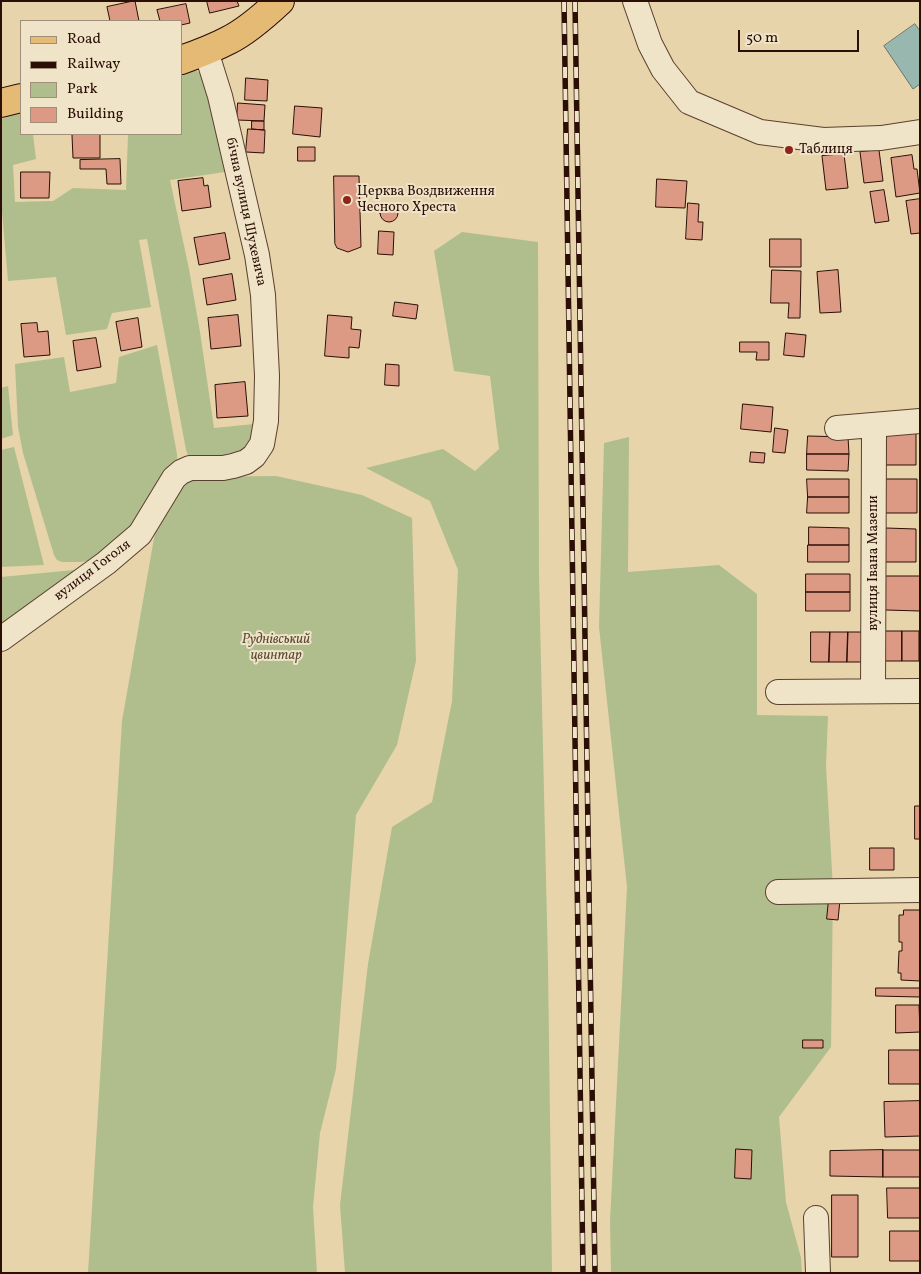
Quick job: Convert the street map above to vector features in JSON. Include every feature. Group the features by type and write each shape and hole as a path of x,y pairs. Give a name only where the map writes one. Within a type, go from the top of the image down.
{"main road":[{"path":"194,55 231,39 266,15 280,1"},
{"path":"1,103 20,98"}],"street":[{"path":"635,1 650,44 662,69 689,102 760,132 823,140 881,138 920,132"},
{"name":"бічна вулиця Шухевича","path":"190,468 223,468 246,462 254,456 262,444 266,421 267,376 263,304 257,255 220,96 194,55"},
{"path":"837,428 920,421"},
{"name":"вулиця Івана Мазепи","path":"873,691 874,436"},
{"name":"вулиця Гоголя","path":"1,639 106,563 140,534 174,478 190,468"},
{"path":"778,692 920,690"},
{"path":"778,892 920,890"},
{"path":"816,1218 818,1273"}],"green space":[{"path":"188,69 197,71 209,82 249,239 260,424 245,453 191,462 186,450 147,239 139,240 151,307 112,313 107,329 66,335 56,277 8,281 1,200 1,119 20,112 20,135 33,135 36,159 13,165 15,202 53,201 73,188 126,190 128,135 182,135 182,71","holes":["225,172 248,265 256,367 254,424 214,428 189,269 170,180"]},
{"path":"462,232 538,242 539,575 548,965 552,1273 345,1273 340,1205 368,964 392,827 432,802 452,701 458,570 430,501 366,468 443,449 475,471 499,449 490,376 454,371 434,251"},
{"path":"157,345 177,454 177,463 135,532 96,559 82,562 62,562 57,560 23,453 18,427 15,364 64,357 70,392 116,383 119,357"},
{"path":"8,386 13,435 1,439 1,388"},
{"path":"629,437 628,572 719,565 757,594 757,715 828,716 826,766 833,888 831,1047 779,1117 786,1202 801,1258 802,1273 611,1273 610,1221 627,887 599,627 604,443"},
{"path":"14,447 44,565 1,567 1,450"},
{"name":"Руднівський цвинтар","path":"276,476 362,495 412,518 416,661 397,745 356,815 336,1069 320,1133 313,1207 317,1273 88,1273 122,721 157,521 189,477"},
{"path":"85,569 1,629 1,577"}],"water":[{"path":"915,24 920,31 920,84 913,89 884,46"}],"building":[{"path":"135,1 139,20 110,20 107,7"},
{"path":"207,1 237,1 239,6 210,13"},
{"path":"186,4 190,23 182,25 182,20 160,20 157,10"},
{"path":"246,78 268,80 267,101 245,100"},
{"path":"238,103 265,105 264,121 237,120"},
{"path":"295,106 322,108 320,137 293,134"},
{"path":"252,121 264,121 264,130 252,129"},
{"path":"248,129 265,130 264,153 246,152"},
{"path":"72,135 100,135 100,158 73,158"},
{"path":"298,147 315,147 315,161 298,161"},
{"path":"879,150 883,181 864,183 860,152"},
{"path":"844,154 848,188 826,190 822,156"},
{"path":"912,155 914,169 917,169 920,193 896,197 891,158"},
{"path":"120,159 121,184 107,184 106,169 80,169 80,160"},
{"path":"21,172 50,172 49,198 21,198"},
{"name":"Церква Воздвиження Чесного Хреста","path":"334,176 359,176 361,247 348,252 337,248 335,244"},
{"path":"203,178 204,186 208,185 211,207 182,211 178,181"},
{"path":"657,179 687,181 685,208 656,207"},
{"path":"884,190 889,221 875,223 870,192"},
{"path":"920,199 920,233 911,234 906,201"},
{"path":"688,203 699,204 698,222 703,222 702,240 686,239"},
{"path":"385,204 393,204 398,209 396,220 385,222 380,217 380,209"},
{"path":"379,231 394,232 393,255 378,254"},
{"path":"225,233 230,259 199,265 194,238"},
{"path":"770,239 801,239 801,267 770,267"},
{"path":"772,270 801,271 800,318 788,318 789,303 771,303"},
{"path":"838,270 841,312 820,313 817,272"},
{"path":"232,274 236,300 207,305 203,279"},
{"path":"395,302 418,305 416,319 393,316"},
{"path":"238,315 241,346 211,349 208,318"},
{"path":"328,315 352,317 351,329 361,330 359,348 349,347 349,358 325,356"},
{"path":"138,318 142,347 121,351 116,322"},
{"path":"37,323 38,332 48,331 50,355 24,357 21,324"},
{"path":"786,333 806,335 804,357 784,355"},
{"path":"96,338 101,367 77,371 73,341"},
{"path":"740,342 769,342 769,360 756,360 757,352 740,352"},
{"path":"386,364 399,365 399,386 385,385"},
{"path":"245,382 248,416 217,418 215,385"},
{"path":"743,404 773,407 771,432 741,429"},
{"path":"775,428 788,430 785,453 773,452"},
{"path":"887,432 916,432 916,465 886,465"},
{"path":"808,436 848,437 849,454 807,454"},
{"path":"751,452 765,453 764,463 750,462"},
{"path":"807,454 849,454 848,471 807,470"},
{"path":"807,479 849,479 849,497 808,497"},
{"path":"885,479 917,479 917,513 884,513"},
{"path":"808,497 849,497 849,513 807,513"},
{"path":"809,527 849,528 849,545 809,545"},
{"path":"886,528 916,529 916,562 886,562"},
{"path":"808,545 849,545 849,562 808,562"},
{"path":"806,574 850,574 850,592 806,592"},
{"path":"886,576 920,576 920,611 886,610"},
{"path":"806,592 850,592 850,611 806,611"},
{"path":"882,631 902,631 902,661 882,661"},
{"path":"902,631 919,631 919,661 902,661"},
{"path":"811,632 830,632 829,662 811,662"},
{"path":"830,632 848,632 847,662 829,662"},
{"path":"848,632 863,632 863,662 847,662"},
{"path":"915,806 920,806 920,839 915,839"},
{"path":"870,848 894,848 894,870 870,870"},
{"path":"829,899 840,900 838,920 827,919"},
{"path":"904,910 920,910 920,981 901,980 901,973 898,973 899,951 902,951 902,942 899,942 899,915 903,915"},
{"path":"876,988 920,988 920,997 876,996"},
{"path":"896,1005 919,1005 920,1032 896,1033"},
{"path":"803,1040 823,1040 823,1048 803,1048"},
{"path":"889,1050 920,1050 920,1084 889,1084"},
{"path":"920,1101 920,1136 885,1137 884,1102"},
{"path":"736,1149 752,1150 751,1179 735,1178"},
{"path":"883,1150 883,1177 830,1176 830,1151"},
{"path":"883,1150 920,1150 920,1177 883,1177"},
{"path":"887,1188 920,1188 920,1218 888,1218"},
{"path":"832,1195 858,1195 858,1257 832,1257"},
{"path":"890,1231 920,1231 920,1261 890,1261"}],"railway":[{"path":"564,1 583,1273"},
{"path":"575,1 595,1273"}],"place":[{"name":"Таблиця","path":"789,150"},
{"name":"Церква Воздвиження Чесного Хреста","path":"347,200"}]}
